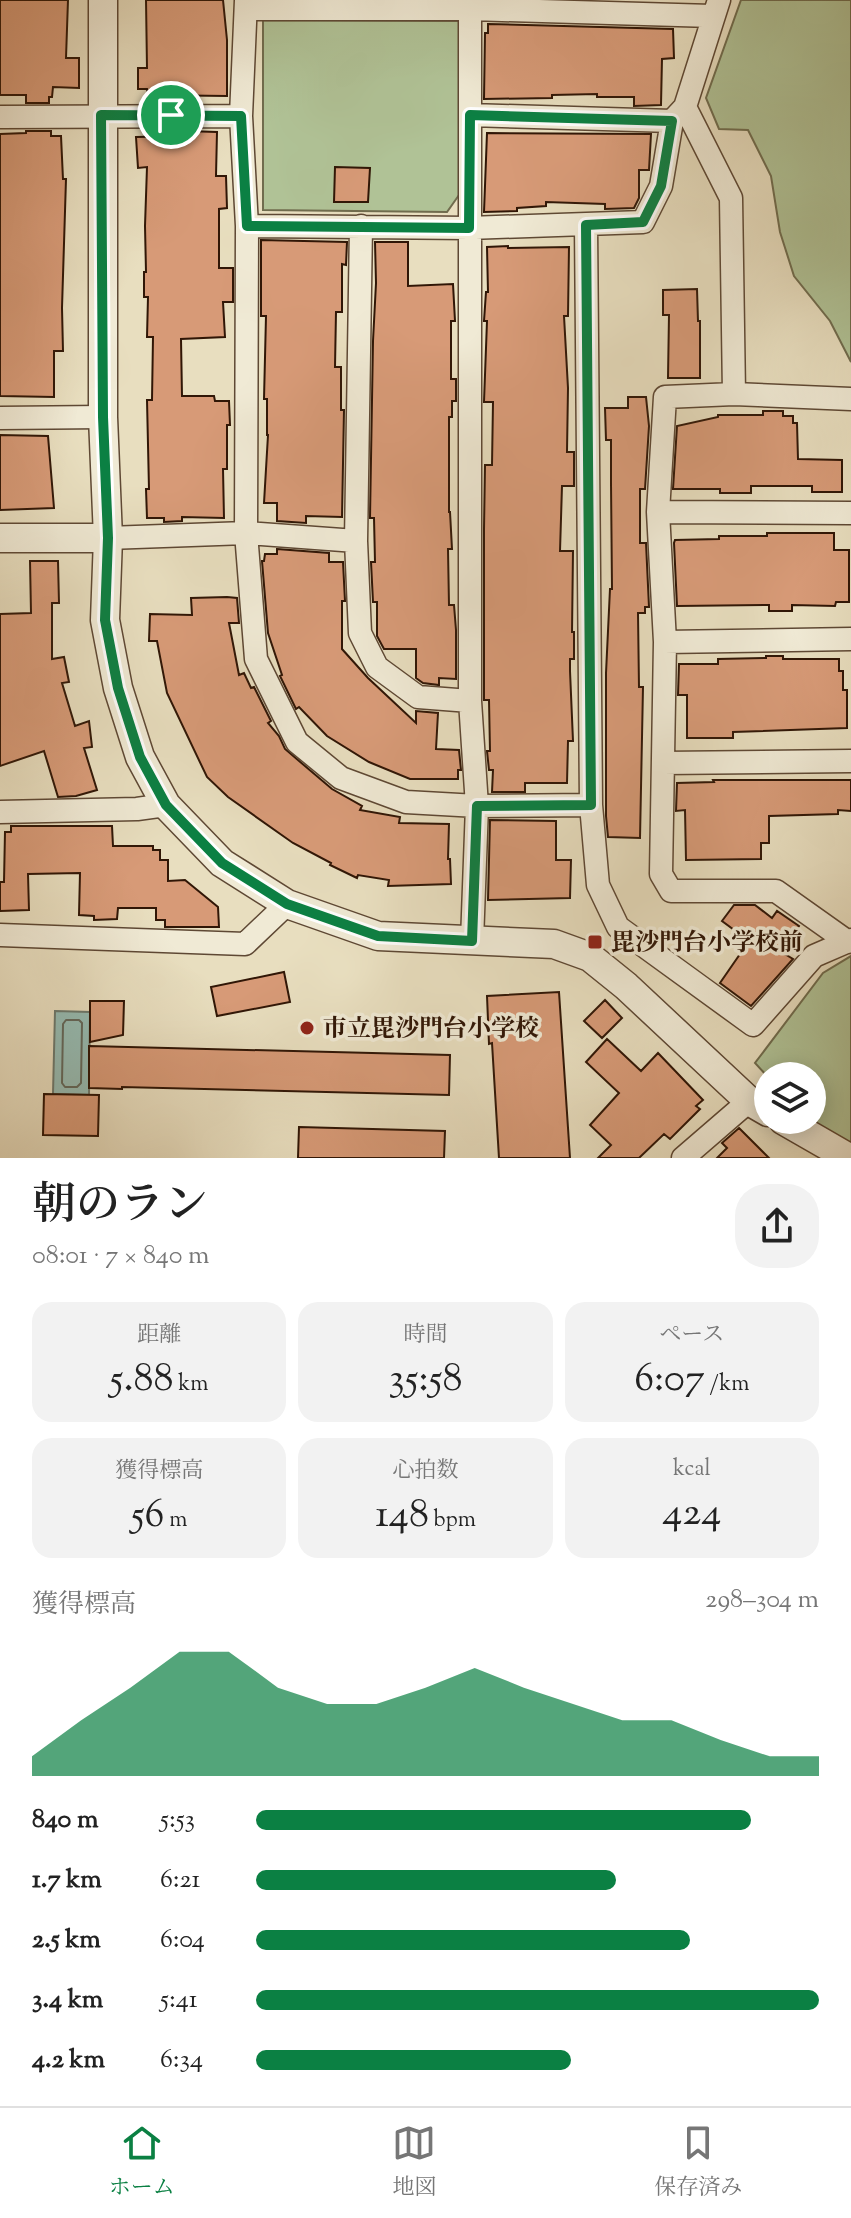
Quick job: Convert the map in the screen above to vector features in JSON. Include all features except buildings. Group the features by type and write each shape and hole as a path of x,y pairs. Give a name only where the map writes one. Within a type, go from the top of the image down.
{"street":[{"path":"103,0 103,417 108,538 105,620 118,688 140,757 166,805 222,863 287,904 378,936 554,944 590,957 754,1101"},
{"path":"247,226 469,228 643,222 661,186 678,114 715,8 470,9 246,5 241,116 247,226 246,533 256,659 297,742 341,778 406,802 477,806 591,805"},
{"path":"470,9 470,701 477,806 472,941"},
{"path":"470,115 678,114"},
{"path":"678,114 731,198 734,394"},
{"path":"0,117 241,116"},
{"path":"586,225 591,805 598,885 618,927 753,1025 814,956 849,941"},
{"path":"361,226 356,541 360,633 377,667 418,697 470,701"},
{"path":"849,941 776,891 671,891 661,874 665,642 658,512 665,397 734,394 851,399"},
{"path":"0,418 103,417"},
{"path":"658,512 851,513"},
{"path":"0,538 246,533 356,541"},
{"path":"665,642 851,639"},
{"path":"663,763 851,761"},
{"path":"0,812 137,809 166,805"},
{"path":"0,935 245,944 287,904"},
{"path":"683,1158 754,1109"},
{"path":"807,1134 849,1158"}],"green space":[{"path":"741,0 851,0 851,362 830,321 794,276 780,232 771,176 748,130 719,129 706,98"},
{"path":"263,20 460,21 459,195 447,212 263,210"},
{"path":"851,956 851,1145 826,1130 826,1062 756,1062 823,973"}],"water":[{"path":"55,1011 90,1012 89,1095 53,1094"}],"place":[{"name":"毘沙門台小学校前","path":"595,942"},
{"name":"市立毘沙門台小学校","path":"307,1028"}],"route":[{"path":"101,115 171,115 241,116 247,226 469,228 470,115 672,121 661,186 643,222 586,225 591,805 477,806 472,941 378,936 287,904 222,863 166,805 140,757 118,688 105,620 108,538 103,417 101,115"}]}
